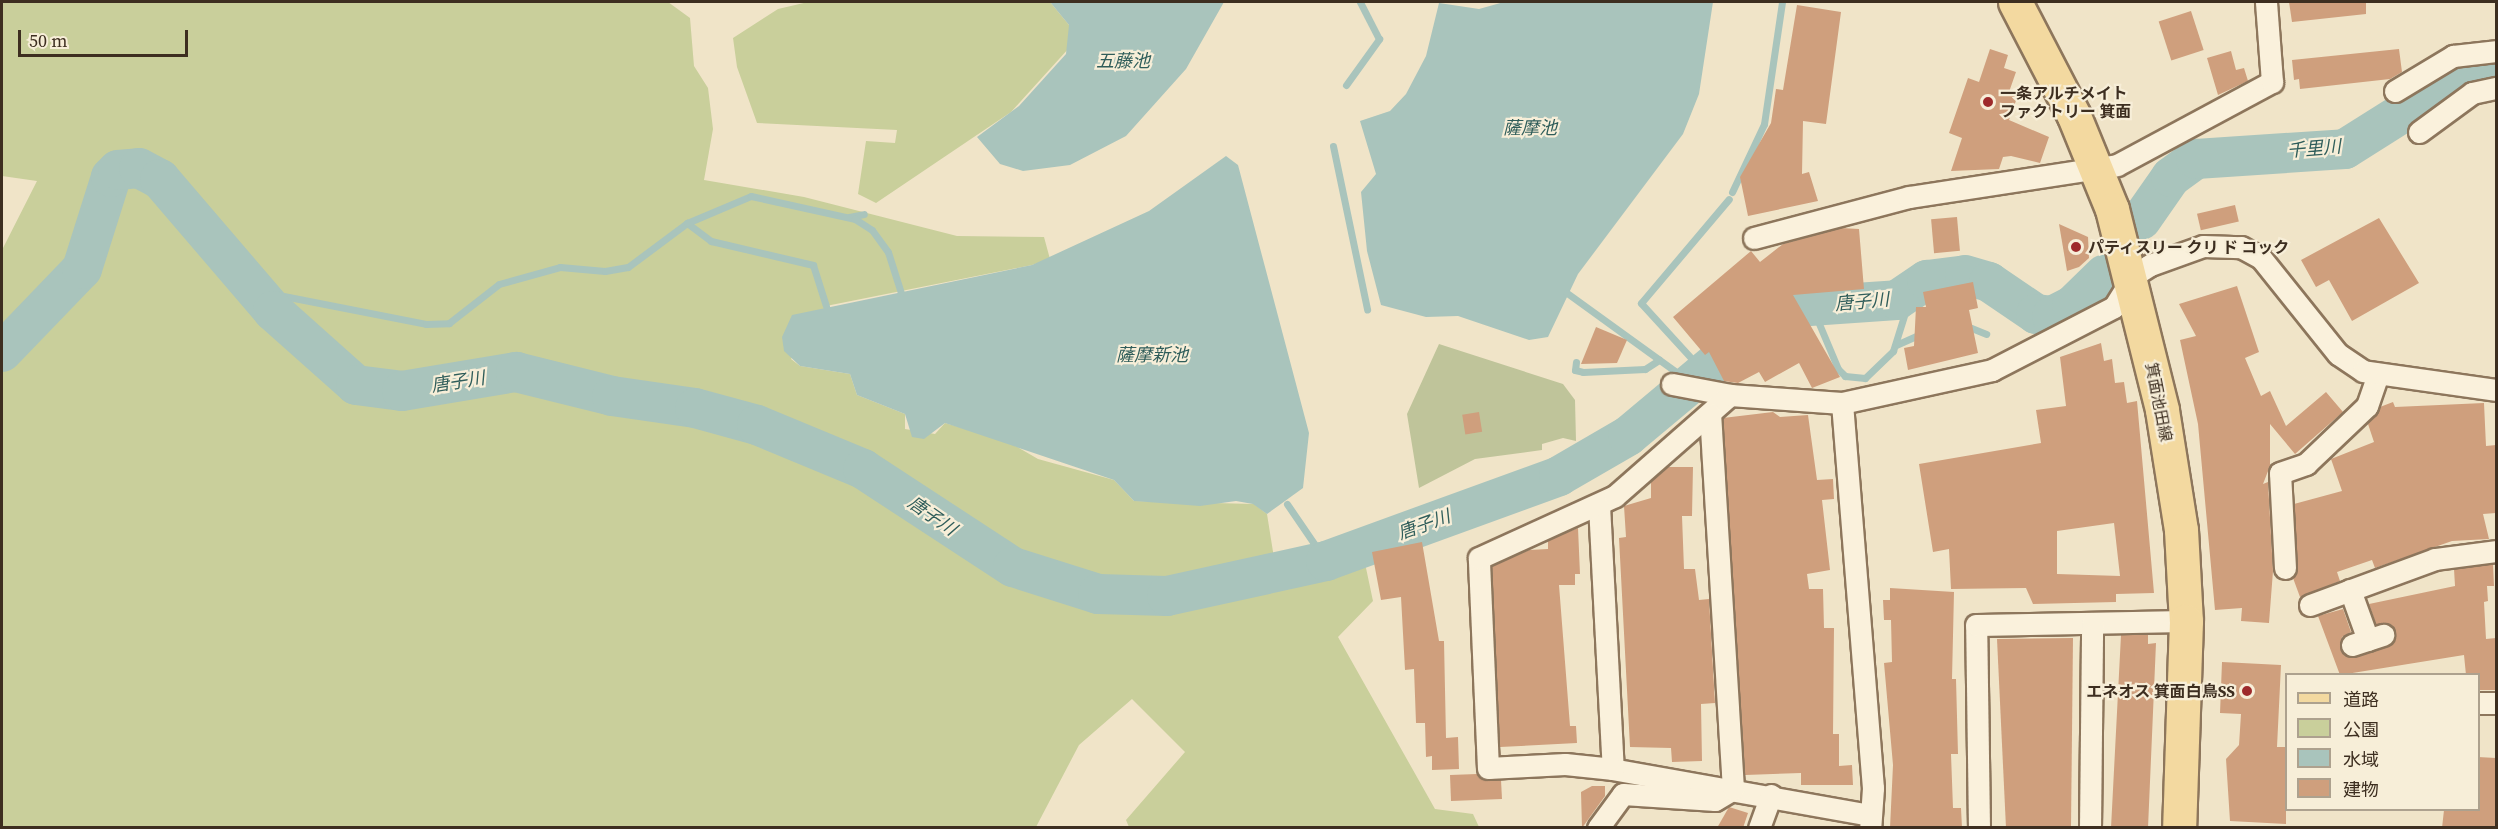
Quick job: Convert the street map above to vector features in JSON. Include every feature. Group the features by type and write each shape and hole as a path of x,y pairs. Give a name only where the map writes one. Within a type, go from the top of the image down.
{"main road":[{"name":"箕面池田線","path":"2015,2 2097,171 2133,276 2181,530 2186,621 2179,828"}],"street":[{"path":"1754,238 1909,197 2097,171 2272,82 2266,2"},
{"path":"2395,91 2453,56 2496,51"},
{"path":"2419,132 2472,93 2496,88"},
{"path":"1672,384 1730,395 1842,403 1992,370 2114,307 2133,276 2184,250 2241,248 2261,258 2338,354 2378,374 2496,390"},
{"path":"2284,568 2280,473 2306,464 2367,406 2378,374"},
{"path":"1730,395 1710,415 1599,505 1479,558 1488,768 1565,764 1613,769 1772,795 1870,821 1873,788 1842,403"},
{"path":"1710,415 1733,789"},
{"path":"1599,505 1613,769"},
{"path":"2310,604 2435,559 2496,551"},
{"path":"2350,590 2368,640"},
{"path":"1979,828 1976,625 2186,621"},
{"path":"2090,828 2092,623"},
{"path":"2480,703 2496,703"},
{"path":"1598,828 1623,794 1715,800 1733,789"},
{"path":"1759,828 1772,795"}],"green space":[{"path":"2,2 668,2 690,18 694,66 708,88 713,129 704,180 804,197 957,236 1044,237 1050,259 1032,265 826,306 791,359 800,366 850,374 857,395 905,414 905,429 935,434 945,423 1007,441 1038,459 1114,480 1134,501 1254,504 1267,514 1274,558 1348,543 1366,568 1373,601 1338,637 1435,809 1473,814 1479,827 1129,827 1126,820 1185,752 1132,699 1079,745 1036,827 2,827 2,250 37,181 2,176"},
{"path":"808,2 1050,2 1069,25 1069,48 1011,112 876,203 858,194 866,141 895,143 897,130 757,123 737,67 733,38 778,9"},
{"path":"1439,344 1563,384 1575,400 1576,441 1563,438 1542,444 1542,450 1475,459 1419,488 1407,414"}],"water":[{"name":"五藤池","path":"1050,2 1224,2 1186,69 1126,136 1070,165 1023,171 1000,164 977,137 1019,106 1066,54 1069,25"},
{"name":"薩摩池","path":"1504,2 1713,2 1699,94 1683,134 1578,274 1548,337 1529,340 1458,316 1426,317 1381,305 1367,251 1361,192 1376,174 1360,121 1390,111 1406,94 1426,56 1439,3 1479,9"},
{"name":"薩摩新池","path":"1226,156 1238,165 1309,433 1303,488 1267,514 1253,504 1236,501 1200,506 1134,501 1114,480 945,423 924,439 912,437 905,414 857,395 850,374 800,366 784,351 782,337 792,315 1032,265 1149,211"}],"building":[{"path":"2289,2 2366,2 2366,14 2292,22"},
{"path":"1797,5 1841,12 1826,124 1803,121 1802,174 1809,172 1818,201 1748,216 1740,177 1771,123 1776,89 1783,90"},
{"path":"2191,11 2204,50 2171,60 2159,22"},
{"name":"一条アルチメイト ファクトリー 箕面","path":"1990,49 2008,55 2004,68 2016,72 2009,92 2018,95 2009,120 2049,137 2040,163 2011,156 2003,157 1999,169 1951,171 1962,138 1949,133 1968,78 1979,82"},
{"path":"2399,49 2402,72 2390,79 2300,89 2299,79 2294,80 2292,60"},
{"path":"2231,51 2236,70 2244,68 2248,81 2218,95 2207,58"},
{"path":"2235,205 2239,222 2201,230 2197,214"},
{"path":"1957,217 1960,251 1934,253 1931,219"},
{"path":"2379,218 2419,283 2352,321 2329,280 2316,287 2301,260"},
{"name":"パティスリー クリ ド コック","path":"2059,224 2088,237 2089,258 2079,267 2067,271"},
{"path":"1841,228 1859,229 1864,289 1793,295 1840,377 1812,388 1799,363 1765,382 1759,372 1738,383 1724,381 1709,352 1705,355 1673,317 1751,251 1760,262 1783,244"},
{"path":"1973,282 1978,308 1969,310 1978,353 1908,370 1904,348 1914,346 1916,307 1926,307 1923,292"},
{"path":"2237,286 2259,352 2245,358 2261,396 2270,391 2286,426 2326,392 2343,412 2295,454 2270,424 2270,466 2263,484 2268,482 2273,571 2269,623 2241,621 2242,608 2215,610 2198,424 2180,340 2196,336 2179,304"},
{"path":"1596,327 1627,340 1617,363 1581,364"},
{"path":"2101,343 2104,361 2112,359 2115,383 2124,382 2127,403 2137,401 2154,593 2116,594 2116,602 2033,604 2026,588 1951,589 1949,549 1933,552 1919,464 2041,443 2036,410 2066,406 2060,357","holes":["2114,523 2120,576 2057,574 2057,531"]},
{"path":"2393,402 2395,407 2484,403 2486,446 2496,445 2496,513 2483,514 2489,539 2452,541 2375,568 2372,560 2337,572 2340,581 2300,597 2293,578 2298,567 2294,504 2342,491 2331,459 2374,442 2368,424 2380,407"},
{"path":"1479,412 1482,432 1465,434 1462,415"},
{"path":"1773,412 1780,417 1808,415 1817,480 1833,479 1834,499 1822,500 1830,570 1807,574 1809,589 1823,589 1824,628 1834,628 1833,734 1839,734 1839,766 1852,765 1853,785 1801,785 1801,773 1745,775 1723,418"},
{"path":"1667,467 1693,467 1692,516 1682,516 1684,569 1695,569 1699,600 1709,599 1715,703 1701,704 1702,761 1672,762 1671,748 1630,747 1619,538 1626,537 1624,506 1651,498 1651,482"},
{"path":"1578,528 1580,574 1575,574 1575,585 1559,585 1570,726 1576,726 1577,743 1500,747 1492,566 1529,550 1548,549 1548,540"},
{"path":"1422,542 1439,641 1444,641 1446,738 1458,737 1459,769 1432,770 1432,756 1426,757 1425,723 1416,723 1414,669 1405,670 1401,597 1381,600 1372,552"},
{"path":"2493,564 2494,586 2487,586 2488,601 2484,602 2486,639 2496,638 2496,690 2480,690 2480,673 2466,673 2464,655 2352,673 2339,673 2318,616 2343,609 2351,632 2342,637 2340,648 2356,657 2387,647 2395,638 2391,625 2376,624 2369,604 2455,586 2454,569"},
{"path":"1890,588 1954,592 1952,679 1956,679 1958,754 1951,754 1953,808 1961,808 1962,828 1890,828 1893,765 1884,663 1892,662 1891,620 1884,620 1883,600 1890,600"},
{"path":"2121,635 2148,635 2148,644 2156,643 2148,828 2111,828"},
{"path":"2073,638 2071,828 2006,828 1997,639"},
{"path":"2222,662 2281,665 2277,747 2285,747 2286,824 2230,821 2226,759 2239,745 2241,714 2220,713"},
{"path":"2480,757 2496,758 2496,828 2442,828 2444,811 2480,811"},
{"path":"1477,774 1501,780 1502,799 1451,801 1450,775"},
{"path":"1592,786 1605,786 1605,796 1582,828 1581,792"},
{"path":"1729,807 1748,813 1743,828 1717,828"}],"waterway":[{"path":"1346,85 1379,39 1360,2"},
{"path":"1732,192 1764,124 1782,2"},
{"name":"千里川","path":"2141,220 2171,177 2196,159 2345,149 2456,79 2496,72"},
{"path":"1333,146 1367,309"},
{"name":"唐子川","path":"2,352 82,269 111,177 118,170 139,168 160,179 273,311 356,385 402,391 516,372 612,396 695,408 757,425 863,469 1013,567 1098,594 1167,596 1326,561 1559,476 1628,436 1781,308 1897,300 1927,280 1965,275 1989,282 2036,314 2052,316 2072,306 2104,275"},
{"path":"253,290 426,324 449,323 499,284 560,267 605,271 628,267 687,223 751,196 855,219 872,230 888,252 901,293"},
{"path":"1703,371 1641,303 1729,199"},
{"path":"849,217 864,214"},
{"path":"687,223 711,241 813,265 826,306"},
{"path":"1812,307 1838,369 1845,376 1865,378 1893,351 1913,287"},
{"path":"1567,293 1686,379"},
{"path":"1964,325 1986,334"},
{"path":"1896,345 1921,334"},
{"path":"1576,362 1575,370 1583,372 1645,369 1659,360"},
{"path":"1287,504 1326,561"}],"place":[{"name":"一条アルチメイト ファクトリー 箕面","path":"1988,102"},
{"name":"パティスリー クリ ド コック","path":"2076,247"},
{"name":"エネオス 箕面白鳥SS","path":"2247,691"}]}
